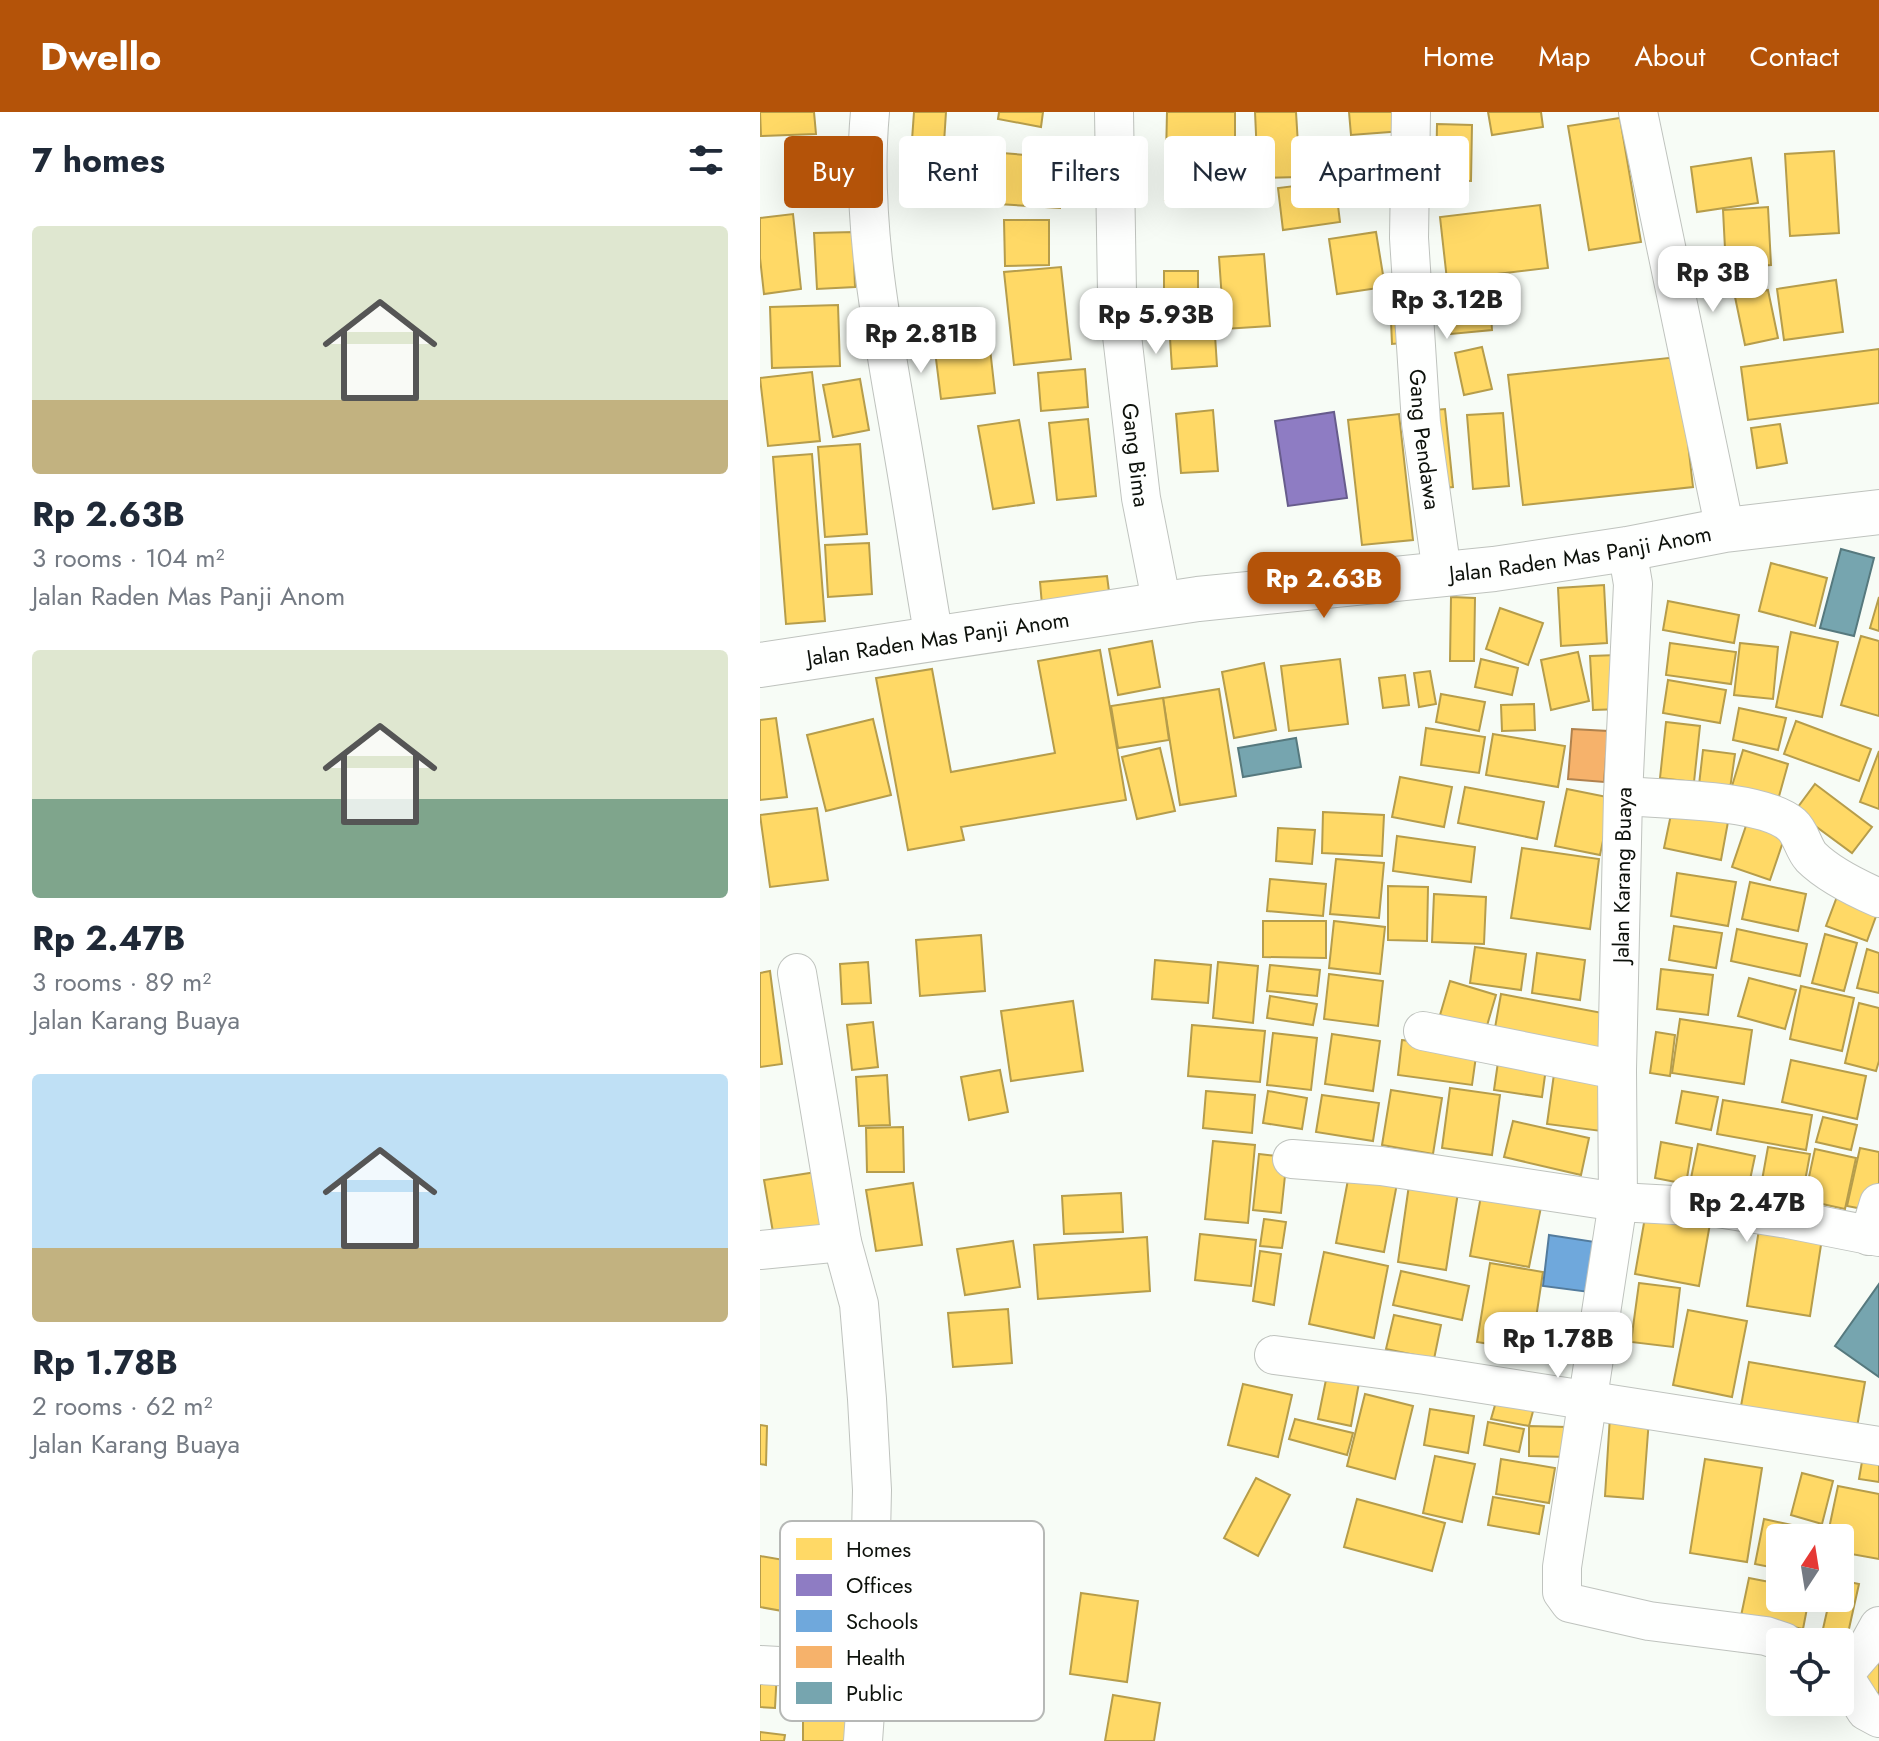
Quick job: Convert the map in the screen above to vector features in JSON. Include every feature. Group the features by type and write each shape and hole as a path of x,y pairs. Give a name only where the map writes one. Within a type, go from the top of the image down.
{"street":[{"path":"870,112 867,143 873,251 886,354 934,638"},
{"name":"Gang Bima","path":"1114,112 1117,293 1141,498 1162,605"},
{"name":"Gang Pendawa","path":"1411,112 1409,238 1421,423 1442,573"},
{"path":"1638,112 1725,530"},
{"name":"Jalan Raden Mas Panji Anom","path":"760,665 1162,605 1494,569 1627,549 1725,530 1879,512"},
{"name":"Jalan Karang Buaya","path":"1627,549 1633,584 1623,796 1617,1070 1618,1202 1562,1567 1562,1592 1570,1603 1649,1621 1766,1636"},
{"path":"1623,796 1713,802 1767,813 1792,825 1810,856 1855,887 1879,898"},
{"path":"797,973 842,1242 859,1304 867,1399 871,1521"},
{"path":"1423,1031 1617,1070"},
{"path":"1292,1159 1366,1164 1618,1202 1711,1207 1788,1219 1876,1225"},
{"path":"760,1250 842,1242"},
{"path":"1274,1355 1879,1446"},
{"path":"1854,1661 1868,1646 1879,1626"},
{"path":"760,1665 780,1666"},
{"path":"1854,1692 1866,1711 1879,1718"},
{"path":"863,1741 864,1721"}],"building: Homes":[{"path":"760,112 814,112 816,134 761,136"},
{"path":"914,112 946,112 944,136 912,136"},
{"path":"999,112 1043,112 1041,127 998,119"},
{"path":"1167,112 1235,112 1235,136 1166,136"},
{"path":"1255,112 1296,112 1297,136 1291,136 1291,177 1275,178 1275,136 1256,136"},
{"path":"1349,112 1401,112 1403,131 1351,135"},
{"path":"1488,112 1541,112 1543,127 1492,135"},
{"path":"1620,118 1641,242 1589,250 1568,126"},
{"path":"1437,124 1472,125 1471,181 1469,136 1437,136"},
{"path":"1834,151 1839,233 1790,236 1785,154"},
{"path":"1006,153 1022,155 1022,206 1006,205"},
{"path":"1751,158 1758,203 1697,212 1691,167"},
{"path":"1291,186 1291,208 1338,208 1340,222 1283,230 1278,188"},
{"path":"1540,205 1548,268 1447,280 1440,217"},
{"path":"1768,207 1771,265 1726,268 1723,210"},
{"path":"793,214 801,289 764,294 760,218"},
{"path":"1004,220 1049,220 1049,265 1005,266"},
{"path":"853,232 855,287 817,289 814,233"},
{"path":"1376,232 1385,287 1337,294 1329,239"},
{"path":"1264,254 1270,326 1224,329 1219,257"},
{"path":"1061,267 1071,359 1014,365 1004,272"},
{"path":"1164,271 1198,271 1198,311 1164,311"},
{"path":"1836,280 1843,332 1784,340 1777,289"},
{"path":"1489,284 1492,330 1451,334 1446,288"},
{"path":"1768,290 1778,338 1745,345 1735,297"},
{"path":"838,305 840,366 772,368 770,307"},
{"path":"986,313 995,393 941,399 931,319"},
{"path":"1412,319 1414,342 1392,344 1391,321"},
{"path":"1214,320 1217,366 1172,369 1169,323"},
{"path":"1482,347 1492,389 1464,395 1455,353"},
{"path":"1879,349 1879,403 1748,420 1741,367"},
{"path":"1678,357 1693,487 1523,505 1508,375"},
{"path":"1085,369 1088,407 1041,411 1038,373"},
{"path":"812,372 820,441 768,446 760,378"},
{"path":"860,379 869,430 833,437 823,385"},
{"path":"1445,409 1453,487 1432,489 1424,411"},
{"path":"1213,410 1218,471 1181,473 1176,414"},
{"path":"1503,413 1509,486 1473,489 1467,415"},
{"path":"1399,414 1413,540 1362,545 1348,420"},
{"path":"1088,419 1096,496 1057,500 1049,423"},
{"path":"1019,420 1034,503 993,509 978,426"},
{"path":"1780,424 1787,463 1757,468 1751,428"},
{"path":"860,444 867,534 825,537 818,447"},
{"path":"812,454 825,621 786,624 773,457"},
{"path":"869,543 872,594 828,597 825,545"},
{"path":"1771,563 1827,578 1815,626 1759,611"},
{"path":"1107,576 1110,599 1042,605 1040,582"},
{"path":"1604,585 1607,643 1561,646 1558,588"},
{"path":"1451,597 1475,598 1474,661 1450,661"},
{"path":"1879,597 1879,631 1870,628"},
{"path":"1668,601 1739,615 1734,643 1663,630"},
{"path":"1500,608 1543,623 1528,665 1486,649"},
{"path":"1791,632 1838,642 1822,717 1776,707"},
{"path":"1861,636 1879,641 1879,716 1841,705"},
{"path":"1152,641 1160,687 1118,695 1109,649"},
{"path":"1670,643 1736,652 1731,684 1666,675"},
{"path":"1740,643 1778,647 1773,699 1734,695"},
{"path":"1100,650 1126,800 961,827 964,840 908,850 876,678 932,669 951,772 1055,753 1038,661"},
{"path":"1578,652 1589,701 1551,710 1541,660"},
{"path":"1618,655 1621,709 1593,710 1590,656"},
{"path":"1340,659 1348,724 1289,731 1281,666"},
{"path":"1481,659 1518,668 1512,695 1475,687"},
{"path":"1264,663 1276,730 1234,738 1222,672"},
{"path":"1430,671 1436,704 1419,707 1414,673"},
{"path":"1405,675 1409,705 1383,708 1379,678"},
{"path":"1668,680 1726,690 1720,723 1663,713"},
{"path":"1219,689 1236,796 1180,805 1163,698"},
{"path":"1441,694 1485,702 1479,731 1436,722"},
{"path":"1163,698 1169,740 1118,748 1111,706"},
{"path":"1534,704 1535,730 1502,731 1501,705"},
{"path":"1739,708 1786,718 1778,750 1733,740"},
{"path":"776,718 787,797 760,800 760,720"},
{"path":"873,719 891,795 826,811 807,735"},
{"path":"1796,721 1871,749 1859,781 1784,754"},
{"path":"1666,722 1700,726 1694,782 1660,778"},
{"path":"1426,728 1485,737 1479,773 1421,765"},
{"path":"1493,734 1565,746 1558,787 1486,775"},
{"path":"1160,748 1175,811 1137,819 1122,757"},
{"path":"1703,750 1735,754 1730,789 1699,785"},
{"path":"1743,750 1788,764 1778,800 1732,786"},
{"path":"1879,751 1879,809 1860,802"},
{"path":"1400,777 1452,787 1444,827 1392,817"},
{"path":"1815,784 1872,827 1852,853 1795,811"},
{"path":"1465,787 1544,802 1537,839 1458,823"},
{"path":"1567,789 1612,798 1600,855 1555,846"},
{"path":"1674,800 1730,811 1721,860 1664,848"},
{"path":"817,808 828,880 770,887 760,815"},
{"path":"1323,812 1384,815 1382,856 1322,853"},
{"path":"1750,814 1788,827 1770,880 1732,867"},
{"path":"1278,828 1315,830 1312,864 1276,861"},
{"path":"1397,836 1475,847 1471,882 1393,871"},
{"path":"1522,848 1599,859 1590,929 1511,918"},
{"path":"1336,859 1384,863 1379,918 1330,914"},
{"path":"1677,873 1736,882 1728,926 1671,916"},
{"path":"1270,879 1326,884 1323,916 1267,911"},
{"path":"1750,882 1806,894 1798,931 1742,919"},
{"path":"1388,886 1428,887 1427,941 1388,940"},
{"path":"1434,894 1486,897 1484,944 1432,942"},
{"path":"1838,894 1879,908 1867,941 1826,926"},
{"path":"1263,921 1326,921 1326,958 1263,957"},
{"path":"1334,921 1385,927 1380,974 1329,968"},
{"path":"1674,926 1722,933 1716,968 1669,960"},
{"path":"1737,929 1807,944 1800,976 1731,961"},
{"path":"1825,934 1857,943 1844,991 1812,983"},
{"path":"981,935 985,991 920,996 916,940"},
{"path":"1475,947 1526,954 1521,990 1470,983"},
{"path":"1867,949 1879,953 1879,993 1857,988"},
{"path":"1537,953 1585,960 1580,1000 1532,993"},
{"path":"1155,960 1211,965 1208,1003 1152,999"},
{"path":"868,962 871,1003 842,1004 840,964"},
{"path":"1218,962 1258,966 1253,1023 1213,1018"},
{"path":"1270,965 1320,970 1317,996 1267,991"},
{"path":"1661,969 1713,975 1708,1015 1657,1009"},
{"path":"770,971 782,1064 760,1067 760,973"},
{"path":"1329,974 1383,981 1378,1026 1324,1019"},
{"path":"1749,978 1796,990 1785,1029 1738,1016"},
{"path":"1450,981 1496,995 1486,1029 1440,1015"},
{"path":"1801,986 1854,998 1842,1051 1790,1039"},
{"path":"1501,994 1613,1015 1604,1059 1493,1039"},
{"path":"1270,996 1317,1004 1313,1025 1267,1018"},
{"path":"1073,1001 1083,1071 1011,1081 1001,1011"},
{"path":"1859,1003 1879,1008 1879,1061 1876,1071 1845,1063"},
{"path":"1680,1019 1752,1030 1744,1084 1672,1073"},
{"path":"873,1022 878,1067 852,1070 847,1025"},
{"path":"1192,1025 1265,1031 1260,1082 1188,1076"},
{"path":"1656,1032 1675,1035 1670,1076 1650,1073"},
{"path":"1273,1033 1317,1038 1311,1090 1267,1085"},
{"path":"1332,1034 1380,1041 1373,1091 1325,1084"},
{"path":"1402,1040 1477,1049 1472,1085 1398,1075"},
{"path":"1499,1055 1547,1061 1542,1097 1494,1090"},
{"path":"1791,1060 1866,1076 1857,1119 1782,1102"},
{"path":"1555,1067 1609,1075 1601,1131 1547,1124"},
{"path":"1000,1070 1008,1112 969,1120 961,1077"},
{"path":"887,1075 890,1125 859,1126 856,1077"},
{"path":"1450,1088 1500,1095 1492,1155 1442,1148"},
{"path":"1391,1090 1442,1098 1433,1154 1382,1145"},
{"path":"1206,1091 1255,1095 1252,1133 1203,1128"},
{"path":"1268,1091 1307,1098 1302,1129 1263,1123"},
{"path":"1682,1091 1718,1097 1711,1130 1676,1123"},
{"path":"1322,1095 1379,1103 1373,1141 1316,1132"},
{"path":"1723,1100 1812,1115 1806,1150 1717,1134"},
{"path":"1823,1117 1857,1125 1851,1150 1816,1142"},
{"path":"1513,1121 1589,1138 1581,1175 1504,1157"},
{"path":"903,1127 904,1172 867,1172 866,1128"},
{"path":"1213,1141 1255,1145 1248,1223 1205,1219"},
{"path":"1661,1142 1692,1148 1686,1184 1655,1178"},
{"path":"1698,1144 1755,1156 1747,1194 1690,1183"},
{"path":"1768,1147 1810,1154 1803,1192 1761,1186"},
{"path":"1860,1148 1879,1152 1879,1186 1873,1211 1847,1206"},
{"path":"1815,1149 1856,1158 1845,1209 1804,1200"},
{"path":"1259,1154 1287,1157 1281,1213 1253,1210"},
{"path":"1351,1164 1399,1173 1384,1252 1336,1243"},
{"path":"823,1171 832,1229 774,1238 764,1180"},
{"path":"1410,1178 1459,1186 1446,1270 1398,1262"},
{"path":"913,1183 922,1245 876,1251 866,1190"},
{"path":"1483,1185 1543,1197 1529,1267 1470,1256"},
{"path":"1121,1193 1123,1232 1064,1234 1062,1196"},
{"path":"1647,1206 1711,1218 1699,1286 1635,1274"},
{"path":"1264,1219 1286,1222 1282,1248 1260,1246"},
{"path":"1760,1223 1823,1232 1810,1316 1747,1306"},
{"path":"1200,1234 1256,1240 1251,1286 1195,1280"},
{"path":"1147,1237 1150,1291 1038,1299 1034,1245"},
{"path":"1013,1241 1020,1287 965,1295 957,1249"},
{"path":"1260,1251 1281,1254 1274,1305 1253,1301"},
{"path":"1324,1252 1388,1266 1374,1338 1309,1324"},
{"path":"1490,1263 1543,1272 1531,1351 1477,1342"},
{"path":"1401,1271 1469,1286 1462,1320 1393,1305"},
{"path":"1639,1283 1680,1288 1673,1347 1631,1342"},
{"path":"1008,1309 1012,1363 953,1367 948,1313"},
{"path":"1688,1310 1747,1321 1732,1397 1673,1385"},
{"path":"1394,1315 1441,1325 1434,1359 1386,1349"},
{"path":"1749,1362 1865,1382 1857,1427 1741,1406"},
{"path":"1329,1365 1361,1372 1351,1426 1318,1419"},
{"path":"1243,1384 1292,1395 1278,1457 1228,1445"},
{"path":"1365,1394 1413,1406 1395,1479 1347,1466"},
{"path":"1498,1395 1535,1404 1529,1426 1491,1419"},
{"path":"1430,1409 1474,1416 1468,1453 1424,1445"},
{"path":"1610,1416 1649,1419 1643,1499 1605,1496"},
{"path":"1295,1419 1353,1433 1347,1455 1289,1439"},
{"path":"1488,1422 1524,1429 1519,1452 1484,1445"},
{"path":"760,1425 767,1426 766,1465 760,1464"},
{"path":"1529,1426 1567,1427 1567,1457 1529,1456"},
{"path":"1864,1450 1879,1453 1879,1482 1859,1479"},
{"path":"1435,1456 1475,1464 1462,1522 1423,1513"},
{"path":"1501,1459 1555,1468 1549,1503 1496,1494"},
{"path":"1705,1459 1762,1468 1747,1562 1690,1553"},
{"path":"1802,1473 1833,1481 1822,1524 1791,1515"},
{"path":"1256,1478 1290,1495 1258,1556 1224,1538"},
{"path":"1838,1486 1879,1494 1879,1559 1854,1555 1854,1524 1830,1524"},
{"path":"1493,1497 1544,1506 1539,1534 1488,1525"},
{"path":"1357,1499 1445,1523 1432,1571 1344,1547"},
{"path":"1764,1519 1787,1524 1766,1524 1766,1566 1755,1564"},
{"path":"760,1556 780,1559 780,1611 760,1607"},
{"path":"1749,1578 1766,1581 1766,1612 1806,1612 1803,1628 1741,1616"},
{"path":"1854,1583 1859,1584 1854,1606"},
{"path":"1081,1593 1138,1601 1127,1682 1070,1674"},
{"path":"1827,1612 1853,1612 1849,1628 1823,1628"},
{"path":"1879,1642 1879,1694 1858,1683"},
{"path":"760,1669 777,1671 775,1708 760,1707"},
{"path":"1113,1695 1160,1703 1154,1741 1105,1741"},
{"path":"803,1721 846,1721 846,1741 803,1741"},
{"path":"760,1732 785,1735 784,1741 760,1741"}],"building: Offices":[{"path":"1334,412 1347,498 1288,506 1275,421"}],"building: Schools":[{"path":"1549,1235 1595,1242 1589,1292 1543,1286"}],"building: Health":[{"path":"1572,729 1608,731 1604,782 1568,779"}],"building: Public":[{"path":"1841,549 1874,558 1854,636 1820,628"},
{"path":"1296,738 1301,767 1243,777 1238,748"},
{"path":"1879,1284 1879,1377 1835,1346"}]}
